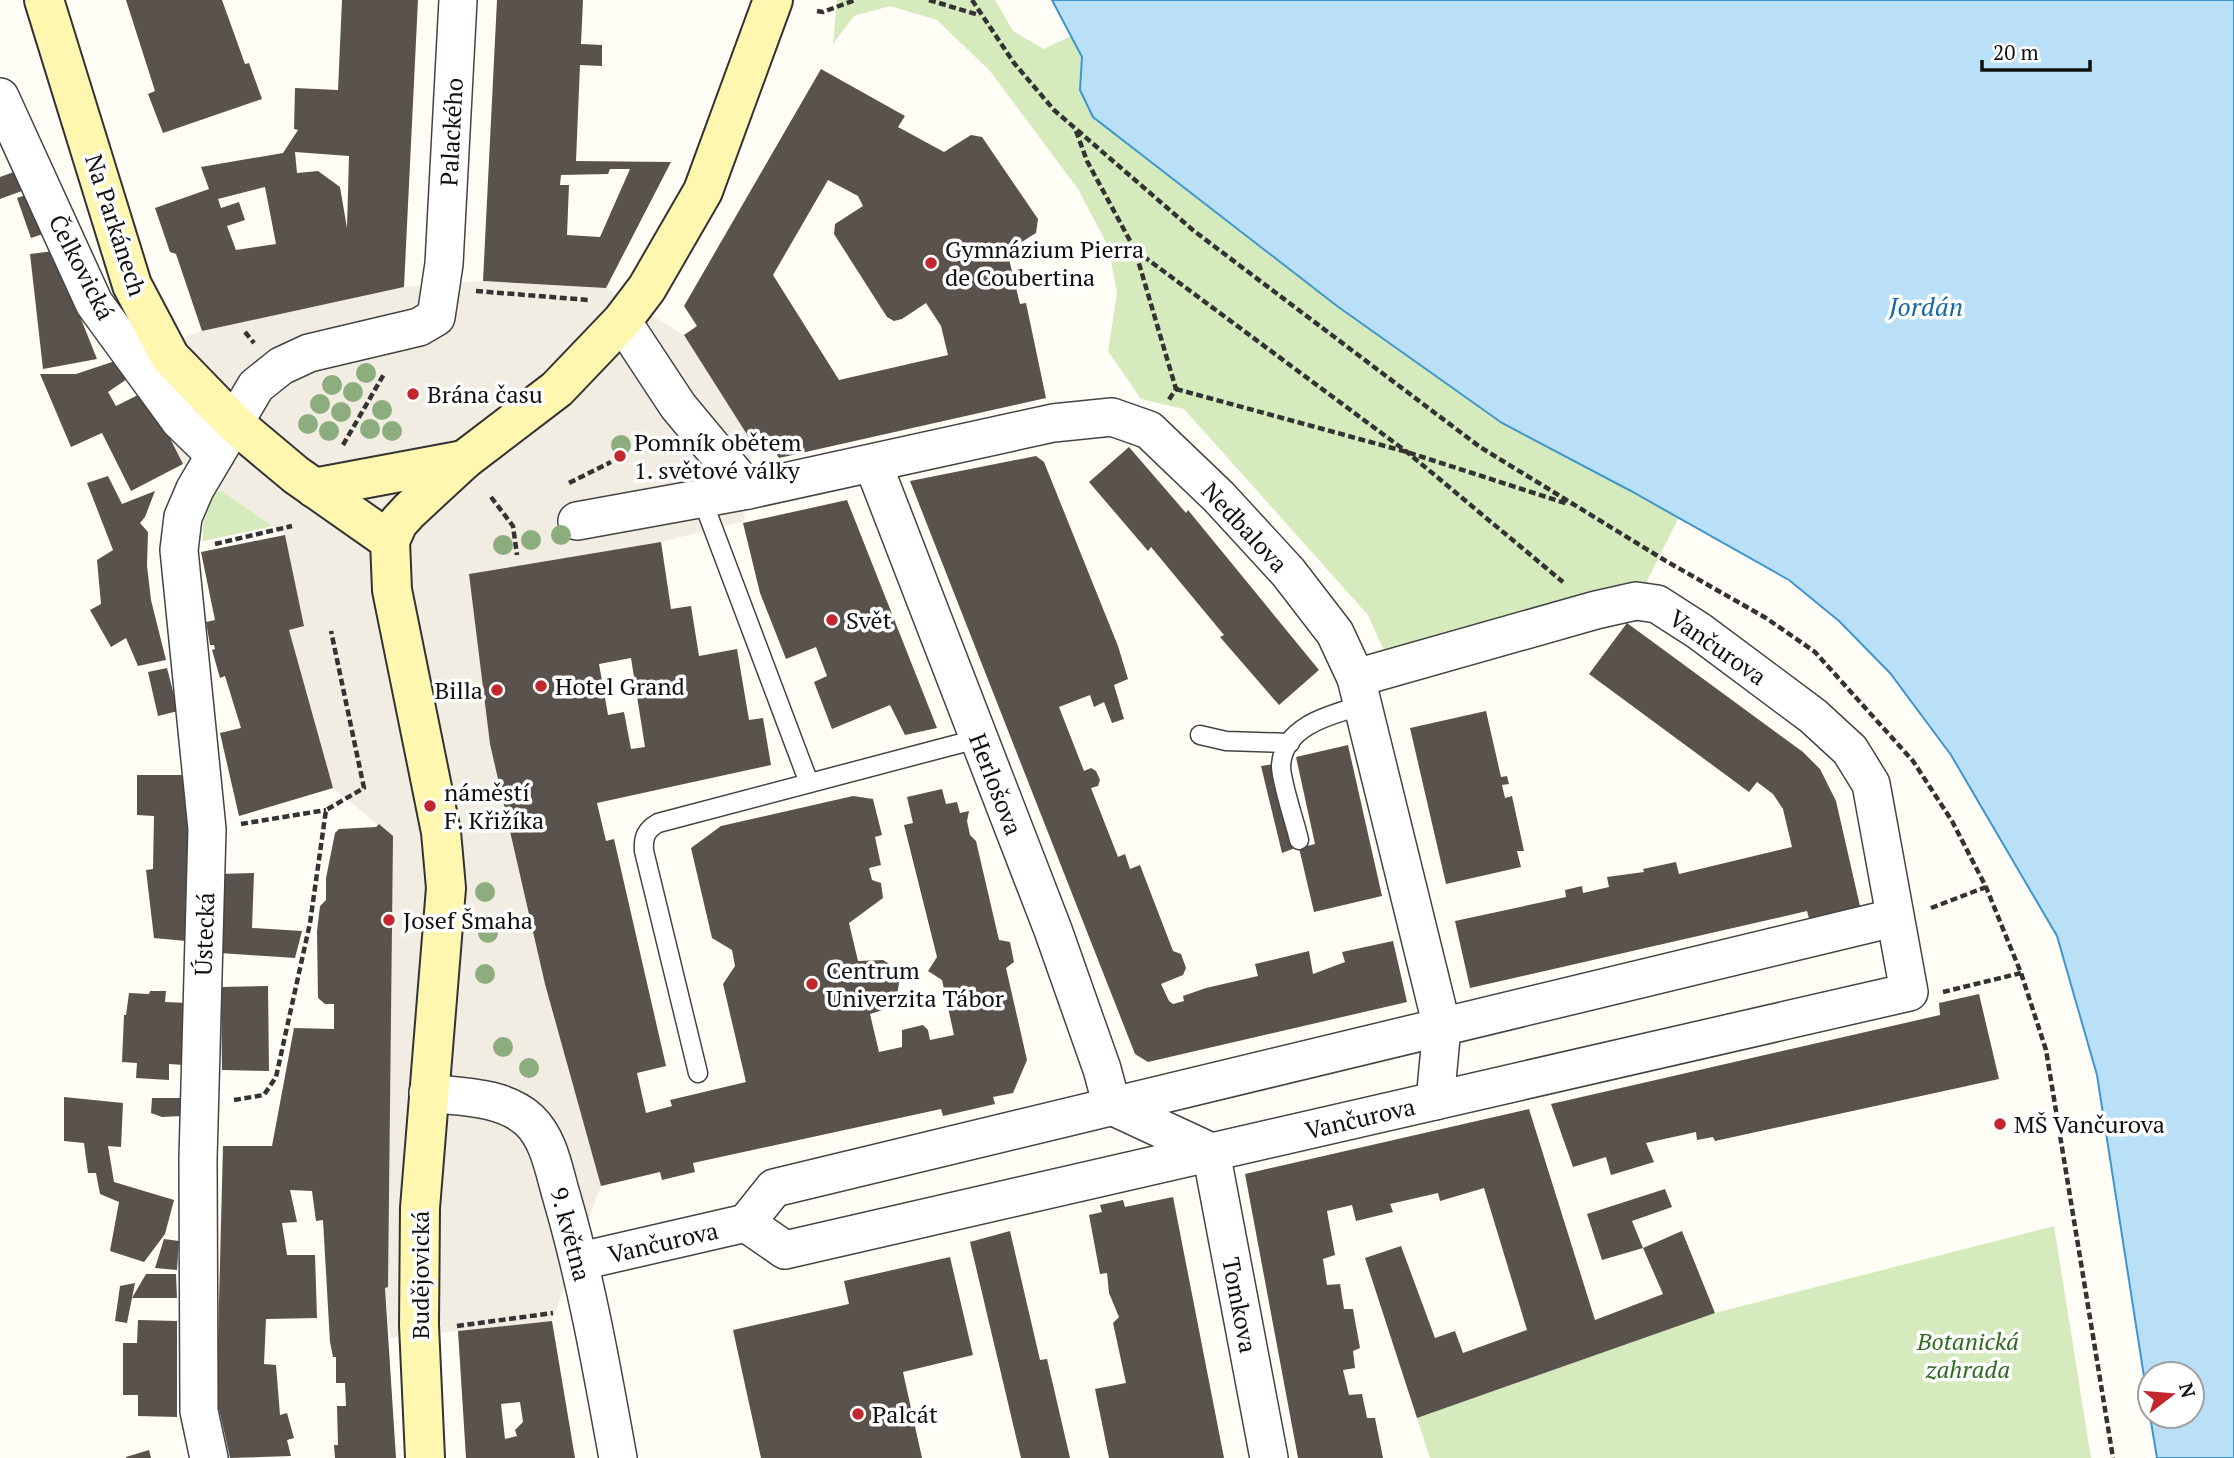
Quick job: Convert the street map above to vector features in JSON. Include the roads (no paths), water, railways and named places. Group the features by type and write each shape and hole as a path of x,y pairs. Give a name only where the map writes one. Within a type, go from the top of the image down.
{"main road":[{"name":"Na Parkánech","path":"44,0 132,285 170,357 225,440"},
{"path":"428,1093 443,960 445,866 392,590 390,541 398,523 409,511 464,460 557,389 629,313 703,191 773,0"},
{"path":"225,440 314,488 390,541"},
{"path":"314,488 464,460"},
{"name":"Budějovická","path":"425,1458 419,1325 419,1221 428,1093"}],"street":[{"name":"Palackého","path":"225,440 256,386 277,369 309,353 429,324 436,317 442,280 458,0"},
{"name":"Čelkovická","path":"0,97 94,303 180,421 225,440"},
{"path":"577,521 748,490 678,406 629,313"},
{"name":"Nedbalova","path":"748,490 1053,423 1112,417 1149,430 1219,497 1288,572 1335,634 1360,692 1442,1027 1435,1101"},
{"name":"Ústecká","path":"209,1458 199,1411 199,1106 207,829 180,550 183,517 225,440"},
{"name":"Herlošova","path":"873,464 1053,930 1102,1069 1112,1106"},
{"name":"Vančurova","path":"746,1223 785,1250 1909,992 1893,918 1871,784 1850,750 1834,732 1699,631 1657,604 1636,601 1596,610 1360,692"},
{"name":"Vančurova","path":"580,1261 746,1223 774,1188 1893,918"},
{"name":"9. května","path":"428,1093 492,1101 530,1121 546,1144 580,1261 618,1458"},
{"path":"1112,1106 1211,1152"},
{"name":"Tomkova","path":"1211,1152 1269,1458"}],"lane":[{"path":"702,499 809,783"},
{"path":"1299,840 1281,765 1290,743 1305,726 1360,692"},
{"path":"1200,735 1226,741 1290,743"},
{"path":"698,1073 644,851 645,835 658,823 977,738"}],"water":[{"name":"Jordán","path":"1052,0 2234,0 2234,1458 2157,1458 2152,1430 2206,1430 2206,1360 2141,1360 2097,1075 2057,936 1951,755 1890,673 1839,621 1789,580 1631,491 1502,423 1337,306 1093,117 1080,90 1082,57"}],"place":[{"name":"Gymnázium Pierra de Coubertina","path":"931,263"},
{"name":"Brána času","path":"413,394"},
{"name":"Pomník obětem 1. světové války","path":"620,456"},
{"name":"Svět","path":"832,620"},
{"name":"Hotel Grand","path":"541,686"},
{"name":"Billa","path":"497,690"},
{"name":"náměstí F. Křižíka","path":"430,806"},
{"name":"Josef Šmaha","path":"389,920"},
{"name":"Centrum Univerzita Tábor","path":"812,984"},
{"name":"MŠ Vančurova","path":"2000,1124"},
{"name":"Palcát","path":"858,1414"}],"park label":[{"name":"Botanická zahrada","path":"1968,1355"}]}
